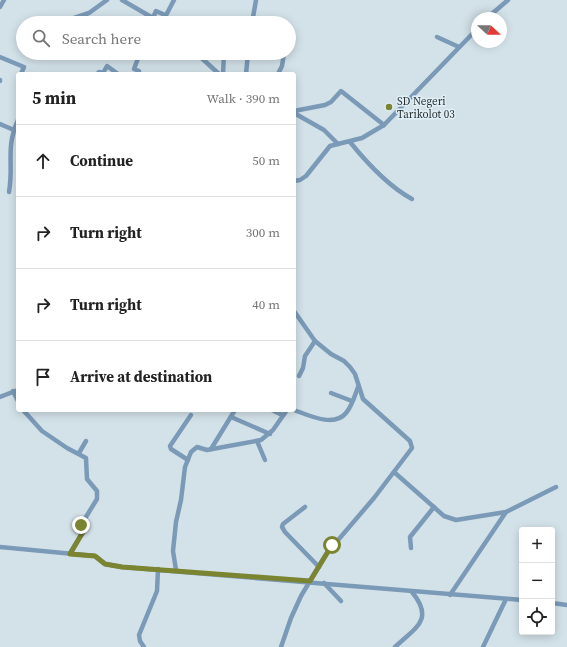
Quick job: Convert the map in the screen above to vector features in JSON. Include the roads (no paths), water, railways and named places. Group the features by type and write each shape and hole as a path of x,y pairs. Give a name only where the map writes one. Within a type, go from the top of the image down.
{"street":[{"path":"0,7 4,0"},
{"path":"81,16 97,9 107,0"},
{"path":"122,0 145,16"},
{"path":"154,16 156,11 165,15 174,0"},
{"path":"253,16 256,0"},
{"path":"494,12 508,0"},
{"path":"296,181 306,176 330,146 350,142 373,132 384,125 471,35"},
{"path":"437,37 459,47"},
{"path":"0,57 24,66 22,72"},
{"path":"137,60 134,69 139,72"},
{"path":"204,60 217,72"},
{"path":"223,72 224,60"},
{"path":"246,72 247,60"},
{"path":"279,72 283,60"},
{"path":"104,72 107,66 115,72"},
{"path":"296,112 325,105 331,102 341,91 384,125"},
{"path":"296,113 324,130 338,144"},
{"path":"0,124 14,130"},
{"path":"9,192 11,177 9,149 16,125"},
{"path":"350,142 373,168 398,190 412,199"},
{"path":"281,647 291,618 310,581 332,545 374,498 411,450 411,443 363,399 355,374 347,364 315,341 296,314"},
{"path":"299,376 303,368 305,356 315,341"},
{"path":"296,411 305,415 331,420 342,416 346,412 358,387"},
{"path":"0,397 15,390"},
{"path":"331,393 352,401"},
{"path":"25,412 42,431 67,448 86,458 87,479 97,491 97,499 81,525 83,532 70,554"},
{"path":"211,449 234,412"},
{"path":"276,412 282,415"},
{"path":"176,570 173,547 188,460 196,448 206,450 257,441 270,434 285,412"},
{"path":"188,460 171,449 170,446 191,415"},
{"path":"231,417 270,434"},
{"path":"79,453 86,441"},
{"path":"257,441 265,460"},
{"path":"394,472 447,518 456,520 506,512 556,487"},
{"path":"305,507 283,524 282,527 319,568"},
{"path":"412,548 410,537 434,507"},
{"path":"450,595 506,512"},
{"path":"0,547 95,556 105,564 310,581 412,592 519,600"},
{"path":"144,647 139,635 156,595 158,569"},
{"path":"324,583 341,602"},
{"path":"395,647 416,630 422,620 422,612 417,598 412,592"},
{"path":"483,647 506,599"},
{"path":"555,603 567,605"}],"place":[{"name":"SD Negeri Tarikolot 03","path":"389,107"}]}
